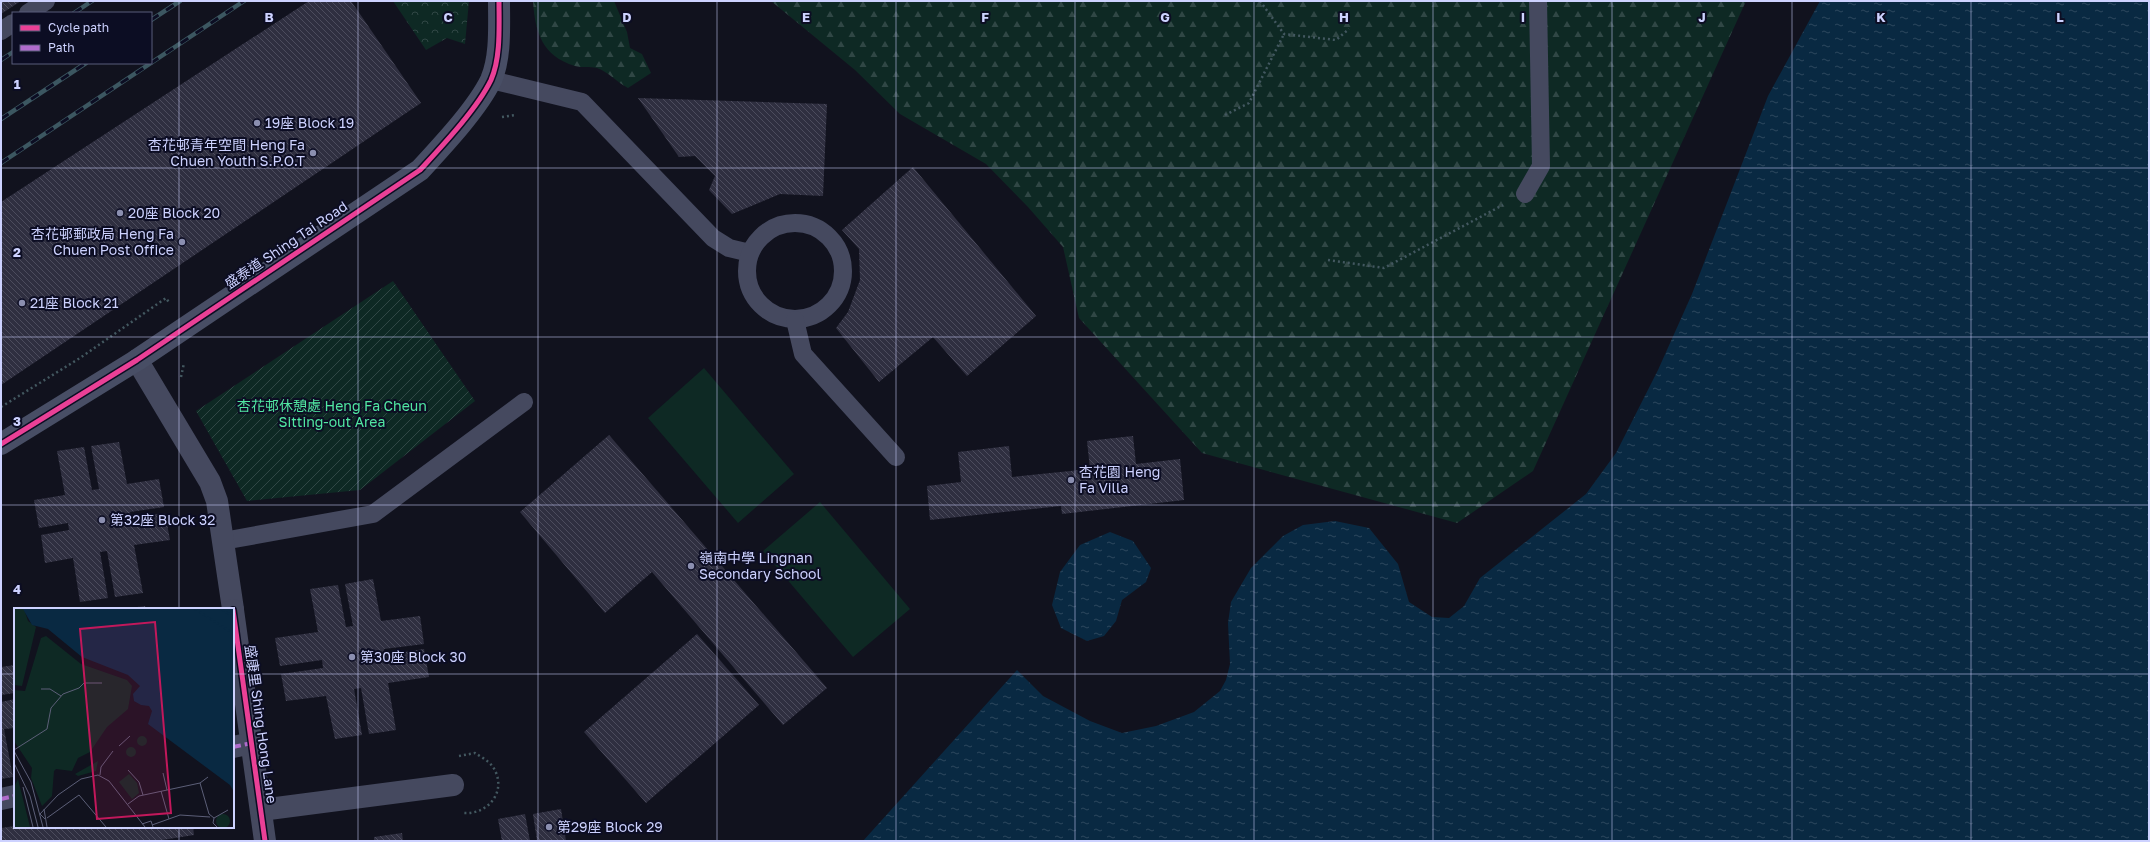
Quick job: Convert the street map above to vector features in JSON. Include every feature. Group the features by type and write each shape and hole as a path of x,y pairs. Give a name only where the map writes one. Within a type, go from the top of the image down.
{"street":[{"name":"盛泰道 Shing Tai Road","path":"1,444 137,360 420,170 451,136 491,80 497,56 500,30 499,1"},
{"name":"盛康里 Shing Hong Lane","path":"137,360 210,482 217,501 233,608"},
{"name":"盛康里 Shing Hong Lane","path":"234,625 242,745 261,810 265,841"},
{"name":"盛康里 Shing Hong Lane","path":"261,810 453,785"},
{"path":"1,799 14,796"}],"lane":[{"path":"30,12 46,1"},
{"path":"1524,194 1541,166 1538,1"},
{"path":"1,31 12,24"},
{"path":"491,80 582,102 713,238 729,248 750,253"},
{"path":"802,223 817,228 839,251 843,266 842,282 835,297 825,309 811,317 795,320 780,317 766,310 755,299 748,284 747,269 750,253 758,240 771,229 786,224 802,223"},
{"path":"795,320 803,354 896,457"},
{"path":"223,541 373,514 524,402"}],"path":[{"path":"1260,1 1284,34 1336,40 1349,29"},
{"path":"1225,115 1249,103 1284,34"},
{"path":"500,117 521,114"},
{"path":"1328,260 1384,268 1524,194"},
{"path":"1,407 80,358 166,298"},
{"path":"180,384 186,359"}],"green space":[{"path":"393,1 469,1 465,44 447,38 426,50"},
{"path":"533,1 614,1 627,32 630,48 642,54 651,73 628,88 609,74 594,67 578,67 564,62 555,56 542,41 538,33"},
{"path":"771,1 1746,1 1533,471 1457,523 1202,453 1079,318 1063,247 1028,207 986,164 900,114 855,70"},
{"name":"杏花邨休憩處 Heng Fa Cheun Sitting-out Area","path":"393,281 475,401 360,490 247,501 196,411"},
{"path":"704,368 794,474 738,523 648,418"},
{"path":"820,502 910,609 853,657 763,551"}],"water":[{"path":"1820,1 2149,1 2149,841 863,841 1017,670 1043,696 1090,721 1122,733 1156,726 1194,712 1220,691 1226,680 1230,664 1228,623 1231,602 1251,568 1283,536 1303,525 1335,521 1369,528 1398,564 1409,602 1432,617 1449,618 1464,606 1480,578 1586,494 1616,453 1658,370 1692,294 1768,96"},
{"path":"1110,532 1133,541 1151,568 1146,582 1122,600 1116,621 1104,636 1087,641 1061,628 1052,605 1060,572 1080,545"}],"building":[{"path":"1,1 21,1 1,14"},
{"path":"309,1 351,1 421,103 1,385 1,202"},
{"path":"638,98 827,104 823,196 780,194 732,214 709,190 715,176 695,156 679,157"},
{"path":"913,167 1036,316 967,376 933,337 879,382 836,328 848,312 860,280 859,249 842,230"},
{"path":"609,435 827,688 783,725 652,572 605,613 520,512"},
{"name":"杏花園 Heng Fa Villa","path":"1133,436 1136,464 1180,459 1184,500 1062,514 1061,506 930,520 927,486 961,482 958,452 1009,446 1012,477 1090,469 1087,441"},
{"name":"第32座 Block 32","path":"119,442 127,484 159,479 164,507 130,512 131,517 165,513 170,540 134,545 143,593 115,597 107,551 100,552 108,598 80,602 73,558 45,563 41,535 69,530 68,523 39,528 34,500 65,495 57,451 84,447 92,490 99,489 91,446"},
{"name":"第30座 Block 30","path":"373,579 381,621 420,616 424,644 384,649 385,655 424,649 429,677 388,683 396,730 369,734 361,688 354,689 362,735 335,739 326,696 286,701 281,674 323,668 322,660 280,666 275,638 318,632 310,589 338,585 346,627 353,626 345,584"},
{"path":"145,606 146,608 130,608"},
{"path":"697,634 759,705 646,803 584,732"},
{"path":"14,665 14,693 1,695 1,667"},
{"path":"14,699 14,728 4,729 13,777 1,779 1,702"},
{"name":"第29座 Block 29","path":"561,809 566,841 537,841 533,814"},
{"name":"第29座 Block 29","path":"525,814 530,841 502,841 498,819"},
{"path":"14,826 14,828 193,828 194,835 156,841 1,841 1,828"},
{"path":"402,833 403,841 374,841 374,837"}],"railway":[{"path":"76,12 92,1"},
{"path":"152,19 180,1"},
{"path":"152,62 244,1"},
{"path":"1,60 12,53"},
{"path":"1,119 84,64"},
{"path":"1,163 150,64"}],"marked path":[{"path":"234,747 252,743"},
{"path":"1,799 14,796"}],"cycle path":[{"path":"1,444 137,360 420,170 468,115 491,80 498,51 499,1"},
{"path":"234,617 265,841"}],"place":[{"name":"19座 Block 19","path":"257,123"},
{"name":"杏花邨青年空間 Heng Fa Chuen Youth S.P.O.T","path":"313,153"},
{"name":"20座 Block 20","path":"120,213"},
{"name":"杏花邨郵政局 Heng Fa Chuen Post Office","path":"182,242"},
{"name":"21座 Block 21","path":"22,303"},
{"name":"杏花園 Heng Fa Villa","path":"1071,480"},
{"name":"第32座 Block 32","path":"102,520"},
{"name":"嶺南中學 Lingnan Secondary School","path":"691,566"},
{"name":"第30座 Block 30","path":"352,657"},
{"name":"第29座 Block 29","path":"549,827"}]}
